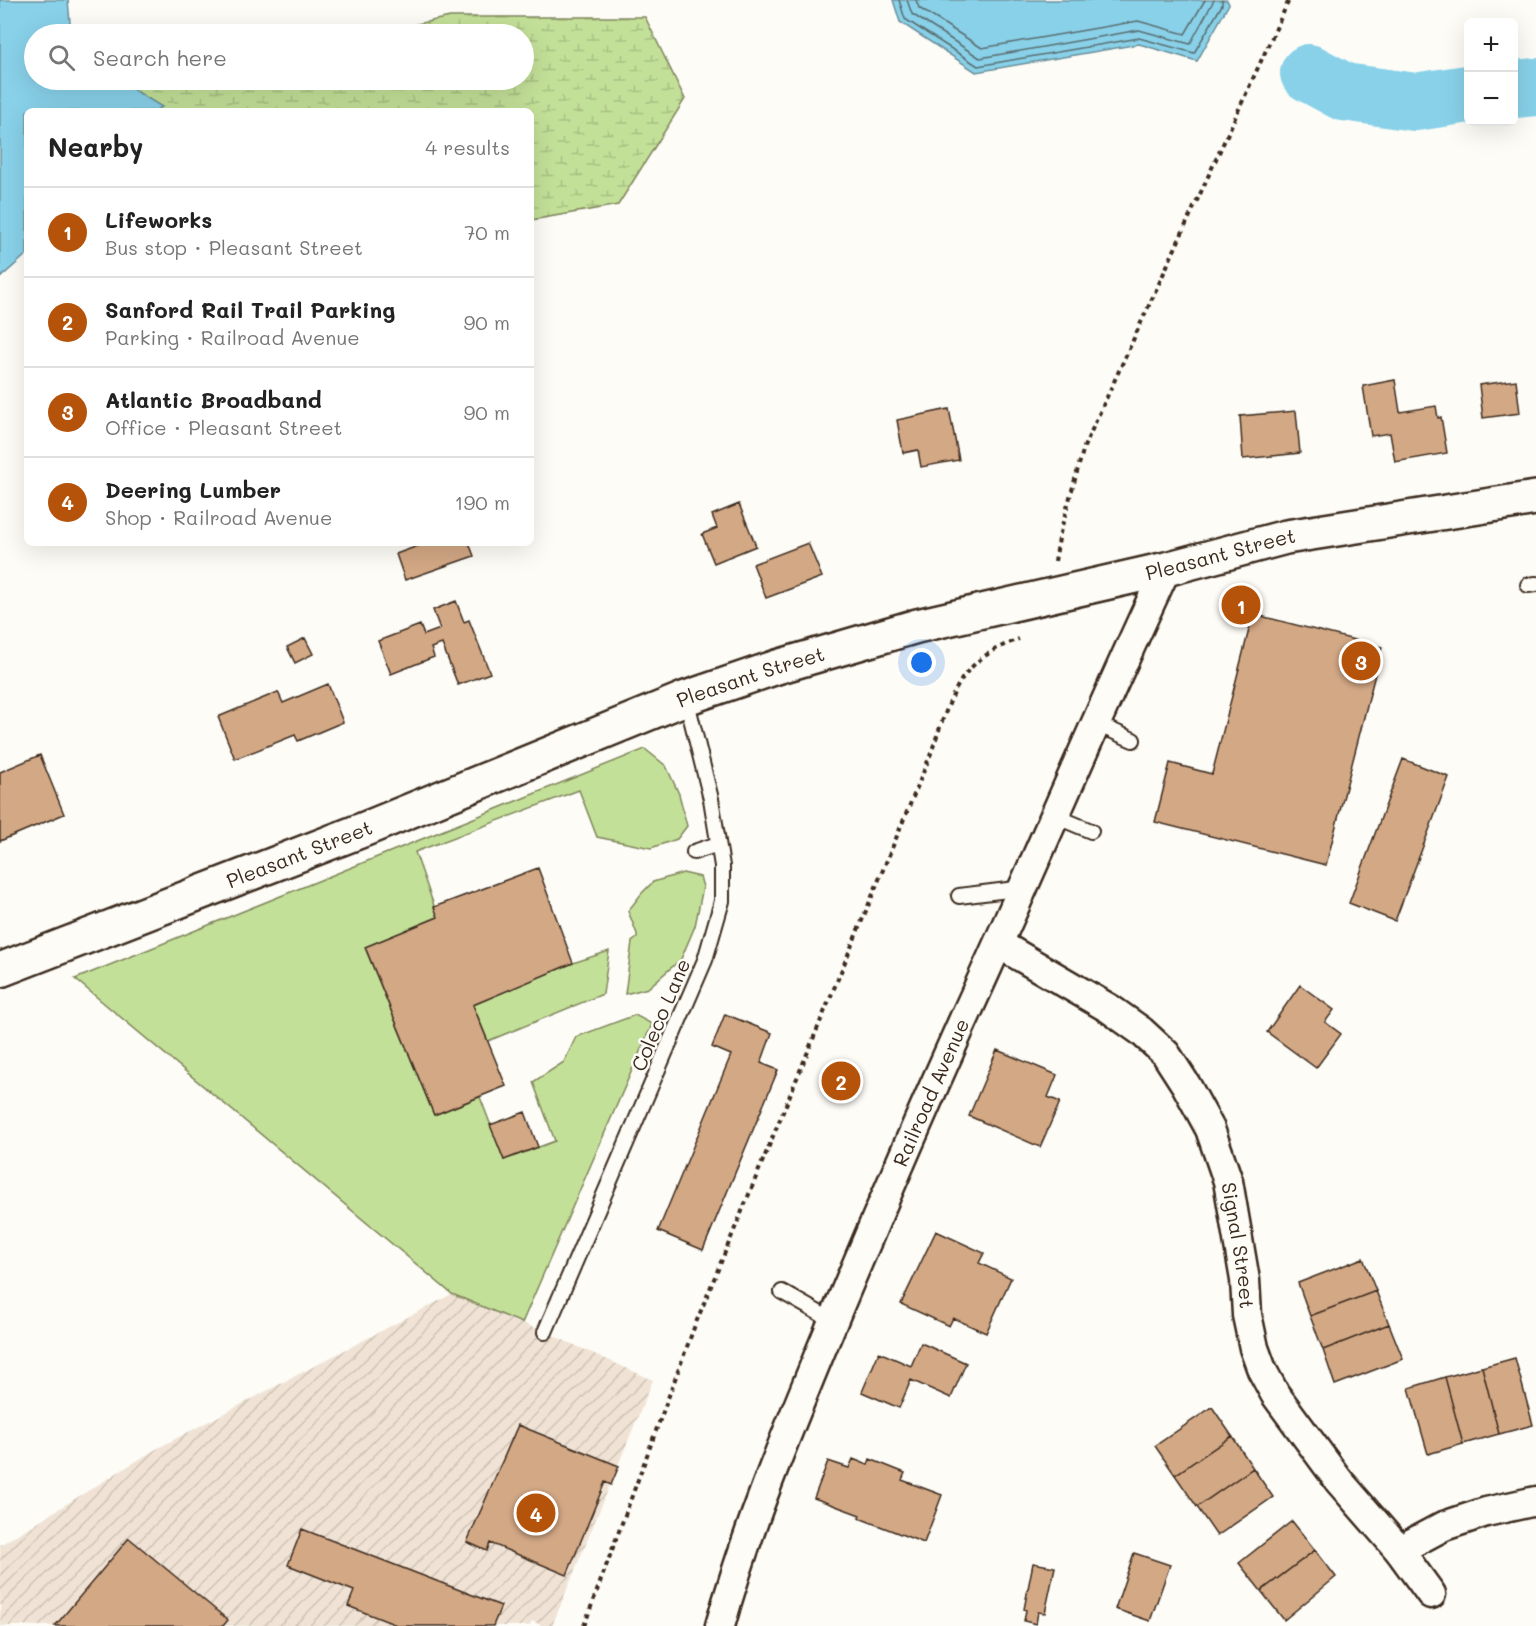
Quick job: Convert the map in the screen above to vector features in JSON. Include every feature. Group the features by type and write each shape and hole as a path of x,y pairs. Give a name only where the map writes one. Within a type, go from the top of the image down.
{"main road":[{"name":"Pleasant Street","path":"0,970 365,829 686,698 777,667 917,626 1166,569 1286,537 1536,498"}],"street":[{"name":"Railroad Avenue","path":"720,1626 763,1498 833,1321 918,1121 1166,569"},
{"name":"Signal Street","path":"999,944 1110,1009 1166,1054 1210,1129 1228,1181 1245,1280 1248,1315 1254,1348 1262,1370 1275,1394 1339,1481 1399,1550 1431,1594"},
{"path":"1399,1550 1444,1526 1486,1512 1536,1501"}],"lane":[{"name":"Coleco Lane","path":"545,1332 705,960 722,901 722,866 711,799 686,698"},
{"path":"1097,724 1133,740"},
{"path":"1055,816 1091,831"},
{"path":"694,852 718,844"},
{"path":"959,896 1024,888"},
{"path":"782,1292 833,1321"}],"path":[{"path":"1084,447 1289,0"},
{"path":"584,1626 695,1325 954,693"}],"shaded area":[{"path":"452,1294 653,1380 552,1626 543,1626 532,1621 530,1626 0,1626 0,1545 156,1449"}],"green space":[{"path":"450,17 645,17 685,99 618,205 534,219 534,108 160,108 161,107 134,90 534,90 534,24 417,24"},
{"path":"645,749 666,766 679,794 687,826 677,839 651,848 597,837 579,790 415,852 438,917 365,948 434,1115 480,1097 504,1160 555,1141 533,1082 564,1062 576,1037 635,1015 652,1024 522,1323 452,1294 75,979"},
{"path":"683,873 700,877 703,887 695,926 681,959 648,988 625,994 632,942 637,938 628,911 653,882"},
{"path":"609,951 603,994 488,1041 473,1005 573,963"}],"water":[{"path":"0,0 68,0 70,24 24,24 24,90 134,90 162,107 24,108 24,257 0,278"},
{"path":"893,0 1227,0 1229,4 1197,61 1139,44 976,72 900,22"}],"building":[{"path":"1395,380 1400,412 1436,406 1438,418 1441,417 1447,453 1395,462 1390,433 1371,436 1363,386"},
{"path":"1516,380 1520,413 1483,418 1479,385"},
{"path":"949,409 959,460 921,467 918,450 903,453 897,420"},
{"path":"1296,411 1300,453 1243,459 1240,416"},
{"path":"739,504 756,546 714,563 702,534 717,528 712,515"},
{"path":"808,543 822,577 766,598 753,564"},
{"path":"418,546 470,546 474,556 405,580 396,554"},
{"path":"456,601 464,622 469,620 490,673 458,685 442,644 431,648 434,657 391,674 378,641 420,625 424,635 440,629 433,610"},
{"path":"1253,614 1382,647 1326,865 1155,822 1170,763 1212,774"},
{"path":"305,638 313,654 295,663 287,647"},
{"path":"328,684 343,722 298,741 295,735 235,759 218,717 278,692 283,703"},
{"path":"40,755 64,814 0,841 0,772"},
{"path":"1403,759 1449,777 1395,921 1349,903"},
{"path":"538,868 573,963 473,1005 506,1086 434,1115 365,947 438,917 434,907"},
{"path":"1300,985 1334,1010 1325,1022 1341,1034 1316,1068 1267,1032"},
{"path":"725,1014 772,1033 761,1063 778,1070 703,1250 658,1231 731,1055 712,1047"},
{"path":"997,1050 1057,1075 1048,1097 1060,1102 1040,1147 969,1116"},
{"path":"525,1112 538,1147 504,1160 490,1125"},
{"path":"936,1231 984,1253 979,1263 1011,1278 986,1333 953,1318 949,1326 901,1304"},
{"path":"1363,1258 1376,1291 1310,1316 1298,1283"},
{"path":"1376,1291 1389,1324 1323,1350 1310,1316"},
{"path":"1389,1324 1403,1359 1335,1385 1323,1350"},
{"path":"921,1343 966,1363 951,1398 911,1380 899,1408 862,1392 879,1352 911,1366"},
{"path":"1515,1358 1533,1425 1499,1434 1482,1367"},
{"path":"1482,1367 1499,1434 1463,1444 1445,1377"},
{"path":"1445,1377 1463,1444 1428,1454 1409,1388"},
{"path":"1212,1407 1232,1436 1175,1475 1155,1446"},
{"path":"518,1425 619,1466 611,1485 605,1482 567,1575 490,1543 487,1551 467,1542"},
{"path":"1232,1436 1253,1468 1197,1507 1175,1475"},
{"path":"853,1459 868,1465 870,1459 905,1473 902,1480 942,1495 924,1543 814,1498 828,1461 849,1468"},
{"path":"1253,1468 1273,1497 1217,1536 1197,1507"},
{"path":"1292,1521 1315,1550 1261,1591 1239,1563"},
{"path":"302,1529 501,1606 493,1626 399,1626 348,1606 354,1591 288,1565"},
{"path":"129,1538 228,1620 223,1626 55,1626"},
{"path":"1315,1550 1336,1577 1284,1620 1261,1591"},
{"path":"1134,1553 1170,1565 1150,1621 1115,1609"},
{"path":"1033,1563 1055,1567 1045,1613 1038,1612 1036,1624 1024,1621 1026,1610 1024,1609"}],"waterway":[{"path":"1309,73 1344,92 1415,102 1464,95"},
{"path":"1518,89 1536,87"}],"place":[{"name":"Lifeworks","path":"1241,605"},
{"name":"Atlantic Broadband","path":"1361,661"},
{"name":"Sanford Rail Trail Parking","path":"841,1081"},
{"name":"Deering Lumber","path":"536,1513"}]}
